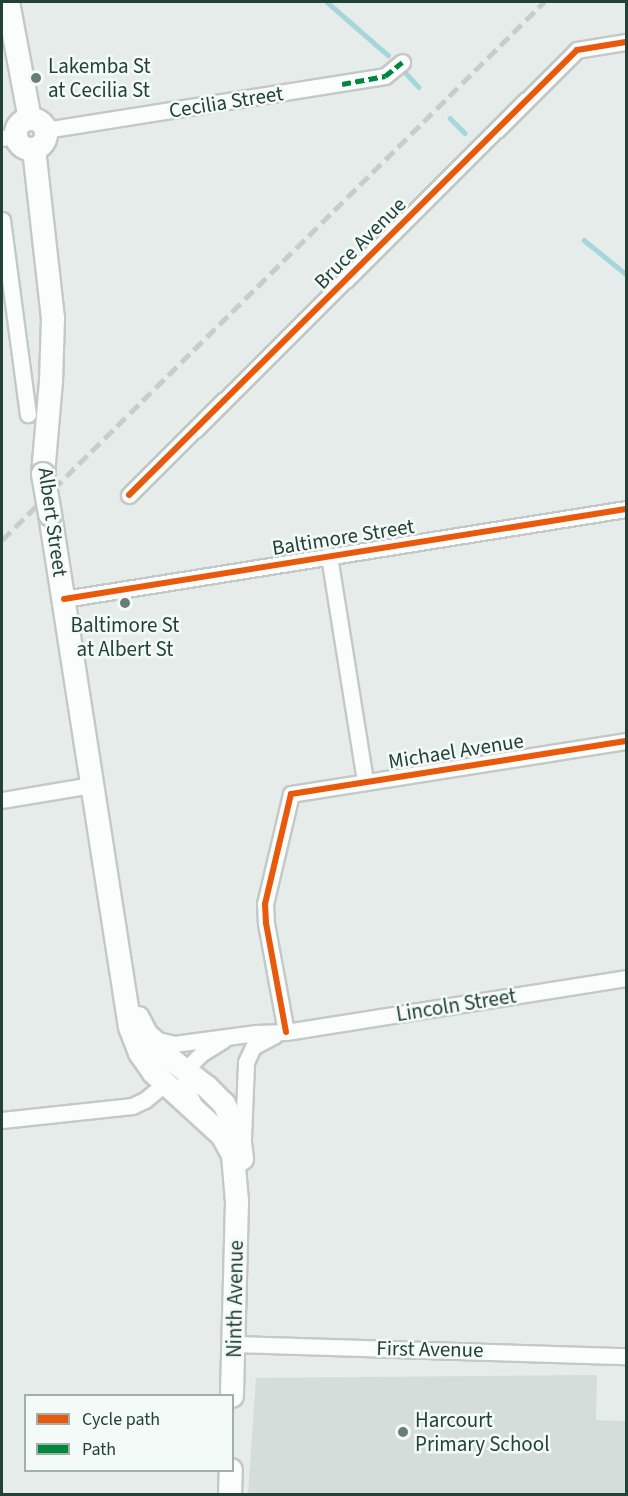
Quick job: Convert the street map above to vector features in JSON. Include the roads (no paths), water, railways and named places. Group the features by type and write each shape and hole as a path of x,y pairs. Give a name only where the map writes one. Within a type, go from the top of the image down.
{"main road":[{"name":"Albert Street","path":"8,2 52,318 51,381 43,474 132,1034 146,1063 164,1084 228,1143 233,1155 237,1202"},
{"name":"Albert Street","path":"115,929 140,1022 160,1051 224,1104 240,1134 243,1151 237,1202"},
{"name":"Ninth Avenue","path":"232,1394 237,1202"},
{"path":"230,1494 231,1472"}],"street":[{"name":"Bruce Avenue","path":"129,495 577,50 627,42"},
{"name":"Cecilia Street","path":"25,135 385,76 402,62"},
{"path":"2,220 28,414"},
{"name":"Baltimore Street","path":"64,599 627,509"},
{"path":"329,556 365,782"},
{"name":"Michael Avenue","path":"286,1032 266,923 265,904 291,794 627,741"},
{"path":"2,800 92,785"},
{"name":"Lincoln Street","path":"140,1022 158,1040 183,1044 227,1037 286,1032 627,978"},
{"name":"Lincoln Street","path":"243,1151 244,1072 248,1054 258,1042 286,1032"},
{"name":"Lincoln Street","path":"185,1070 201,1054 227,1037"},
{"path":"185,1070 184,1088 212,1126"},
{"path":"2,1120 132,1106 145,1100 164,1084"},
{"name":"First Avenue","path":"234,1344 627,1356"}],"waterway":[{"path":"327,2 388,55"},
{"path":"403,70 419,87"},
{"path":"450,118 465,133"},
{"path":"584,240 626,274"}],"railway":[{"path":"2,540 544,2"}],"place":[{"name":"Lakemba St at Cecilia St","path":"36,78"},
{"name":"Baltimore St at Albert St","path":"125,603"},
{"name":"Harcourt Primary School","path":"403,1432"}]}
